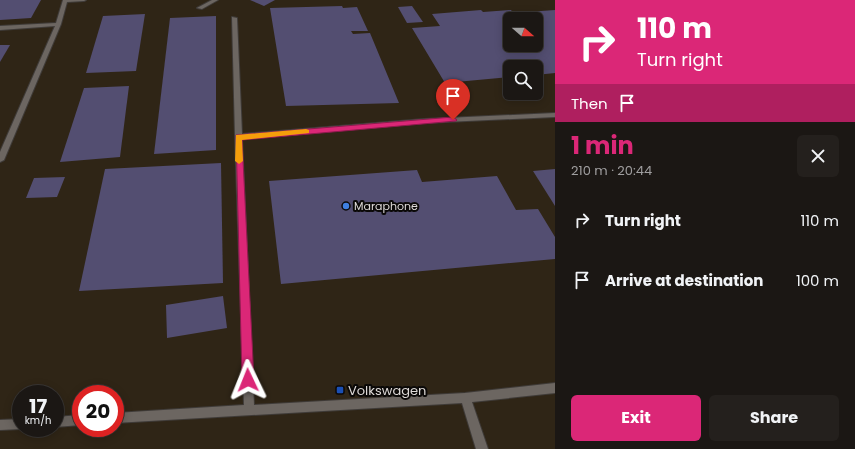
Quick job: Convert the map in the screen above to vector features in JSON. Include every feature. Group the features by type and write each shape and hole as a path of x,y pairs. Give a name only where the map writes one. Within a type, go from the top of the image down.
{"lane":[{"path":"0,160 58,24 65,0 84,0"},
{"path":"200,8 216,0"},
{"path":"234,18 249,410"},
{"path":"0,28 58,24"},
{"path":"238,137 424,121 555,114"},
{"path":"124,417 465,398 555,388"},
{"path":"465,398 482,449"},
{"path":"0,425 12,424"}],"shaded area":[{"path":"0,0 555,0 555,449 0,449"}],"building":[{"path":"0,0 41,0 31,18 0,20"},
{"path":"250,0 275,0 264,6"},
{"path":"342,6 343,8 357,7 368,31 351,31 353,34 370,33 399,103 286,106 270,8"},
{"path":"412,6 423,22 407,23 398,7"},
{"path":"481,10 483,12 511,10 512,12 503,12 503,52 543,52 543,12 527,12 555,10 555,73 543,74 543,60 503,60 503,78 445,83 412,28 440,26 432,14"},
{"path":"145,14 136,71 86,73 103,16"},
{"path":"216,16 216,150 154,154 170,18"},
{"path":"0,45 10,45 0,62"},
{"path":"129,86 120,157 60,162 84,88"},
{"path":"221,163 223,283 79,291 105,169"},
{"path":"555,169 555,206 533,171"},
{"path":"417,170 422,182 497,176 516,210 538,209 555,237 555,259 281,284 269,181"},
{"path":"65,177 57,197 26,198 34,178"},
{"path":"223,296 227,328 167,338 166,305"}],"slow traffic":[{"path":"239,161 238,137 306,131"}],"place":[{"name":"Maraphone","path":"346,206"},
{"name":"Volkswagen","path":"340,390"}],"route":[{"path":"248,380 238,137 424,121 453,120"}]}
